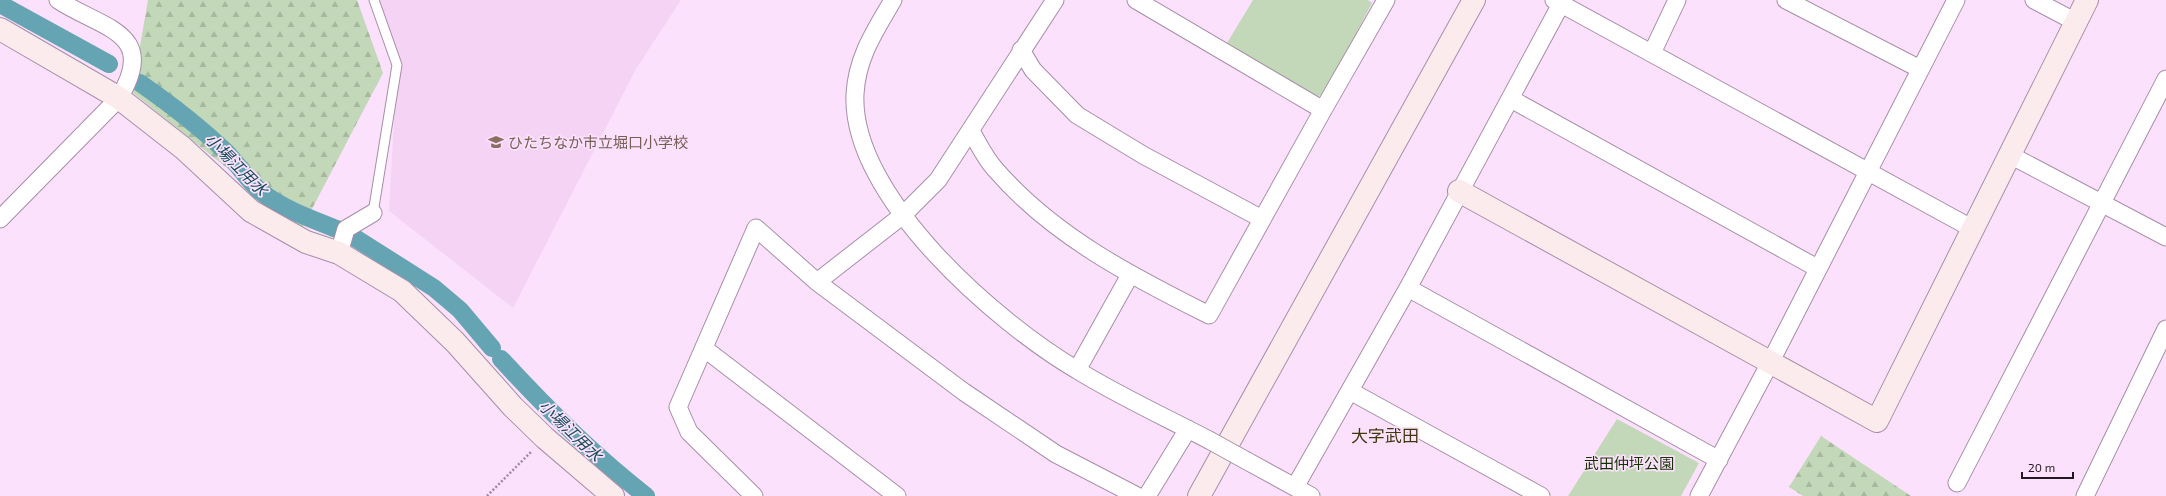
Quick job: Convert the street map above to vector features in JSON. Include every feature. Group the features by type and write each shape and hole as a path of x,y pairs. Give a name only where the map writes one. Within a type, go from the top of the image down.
{"street":[{"path":"0,219 119,98 129,81 133,69 133,57 130,46 121,34 73,10 58,0"},
{"path":"893,0 868,41 859,69 855,95 858,122 866,152 880,180 903,215 940,259 1005,319 1077,370 1295,486 1311,496"},
{"path":"817,282 903,215 938,180 971,131 1021,50 1055,0"},
{"path":"1136,0 1322,110"},
{"path":"1199,496 1474,0"},
{"path":"1652,53 1677,0"},
{"path":"1786,0 1920,69"},
{"path":"1699,496 1956,0"},
{"path":"2034,0 2076,22"},
{"path":"1459,191 1877,421 2087,0"},
{"path":"971,131 994,168 1031,205 1065,234 1130,275 1209,315 1384,1"},
{"path":"1295,486 1408,288 1459,191 1511,99 1558,2 1973,229"},
{"path":"0,30 119,98 183,148 251,211 306,242 339,253 402,291 455,342 513,407 545,438 613,496"},
{"path":"1021,50 1033,70 1077,115 1143,155 1262,219"},
{"path":"1957,483 2103,204 2166,79"},
{"path":"1511,99 1817,268"},
{"path":"2010,155 2166,237"},
{"path":"339,253 346,229 373,213"},
{"path":"754,496 689,432 678,407 690,377 705,349 756,228 817,282 964,392 1050,450 1137,496"},
{"path":"1077,370 1130,275"},
{"path":"1408,288 1719,460"},
{"path":"2085,496 2166,329"},
{"path":"705,349 897,496"},
{"path":"1350,391 1541,496"},
{"path":"1147,496 1188,429"}],"lane":[{"path":"373,213 398,65 374,0"}],"path":[{"path":"487,496 545,438"}],"shaded area":[{"name":"ひたちなか市立堀口小学校","path":"374,0 681,0 636,69 513,308 389,211 397,65"}],"green space":[{"path":"148,0 357,0 383,73 302,228 132,92"},
{"path":"1253,0 1368,0 1372,3 1324,95 1315,96 1227,43"},
{"name":"武田仲坪公園","path":"1617,419 1699,463 1681,496 1568,496"},
{"path":"1821,436 1911,496 1803,496 1789,487"}],"waterway":[{"name":"小場江用水","path":"0,4 109,64"},
{"name":"小場江用水","path":"140,83 216,142 230,156 252,183 269,198 310,219 342,231"},
{"name":"小場江用水","path":"352,236 434,288 460,310 492,348"},
{"name":"小場江用水","path":"501,359 570,430 607,464 646,496"}],"place":[{"name":"ひたちなか市立堀口小学校","path":"496,142"}],"district":[{"name":"大字武田","path":"1385,435"}]}
